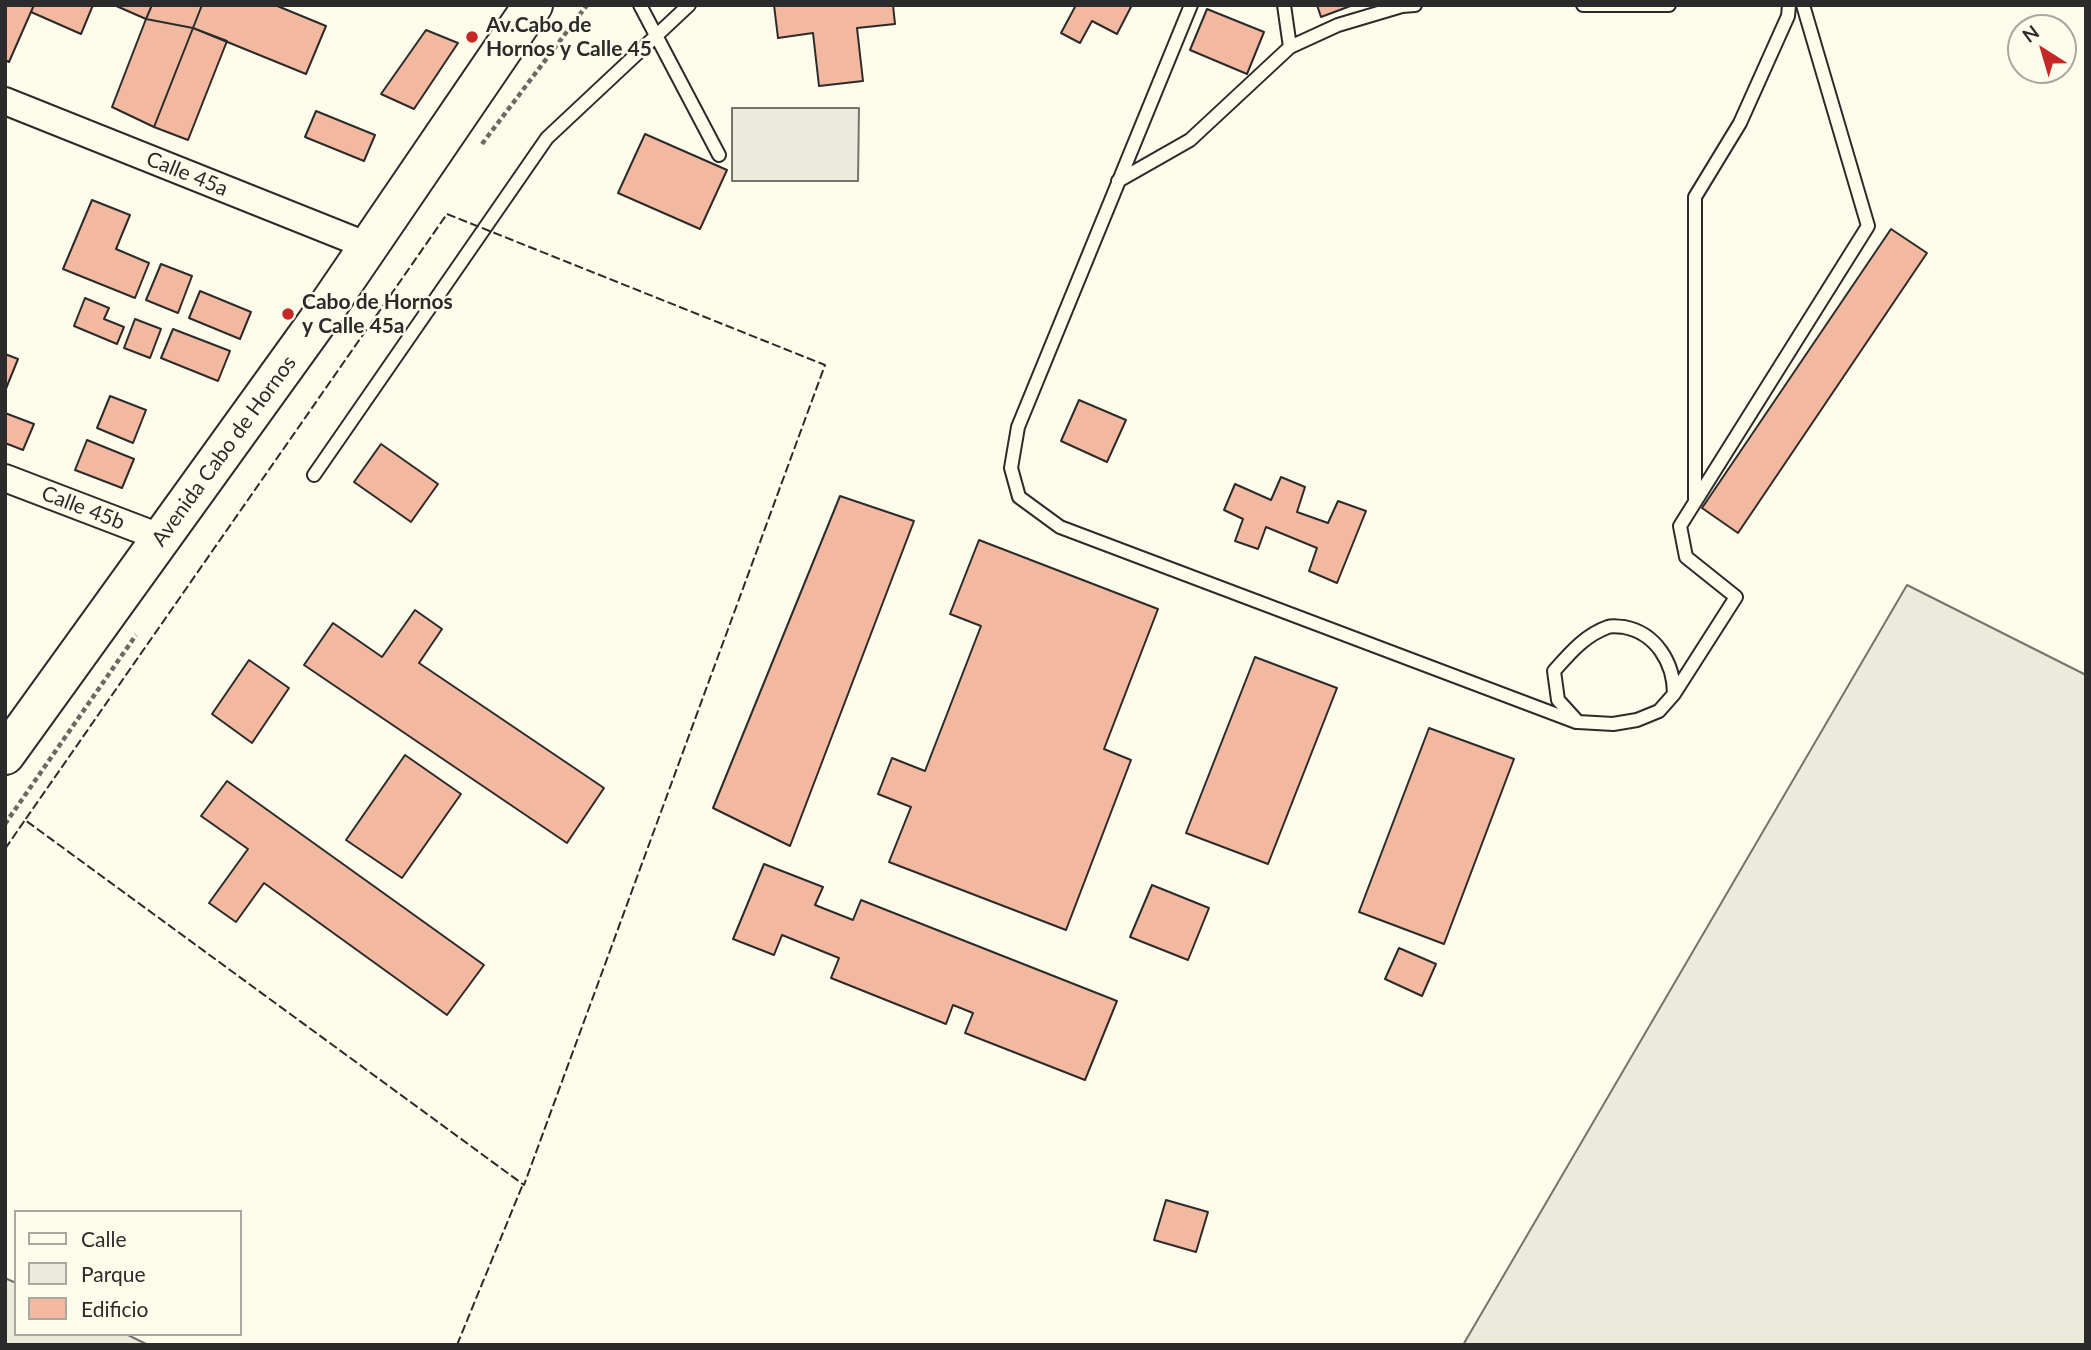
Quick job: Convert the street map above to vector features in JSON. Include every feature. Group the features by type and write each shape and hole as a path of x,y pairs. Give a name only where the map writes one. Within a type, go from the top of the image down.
{"main road":[{"name":"Avenida Cabo de Hornos","path":"5,755 317,321 533,5"}],"street":[{"name":"Calle 45a","path":"5,101 368,246"},
{"name":"Calle 45b","path":"5,478 162,538"}],"lane":[{"path":"640,5 719,155"},
{"path":"314,475 547,138 689,5"},
{"path":"1191,5 1018,427 1011,468 1019,497 1060,527 1578,722 1613,724 1637,720 1659,711 1674,694 1736,597 1686,557 1680,526 1868,226 1803,5"},
{"path":"1284,5 1290,47"},
{"path":"1118,181 1190,140 1290,47 1338,26 1402,6 1415,5"},
{"path":"1583,5 1668,5"},
{"path":"1695,499 1695,197 1740,123 1788,16 1789,5"},
{"path":"1578,722 1558,700 1555,671 1580,643 1611,625 1639,630 1666,655 1674,681 1674,694"}],"green space":[{"path":"732,108 859,108 858,181 732,181"},
{"path":"1907,585 2086,675 2086,1345 1463,1345"},
{"path":"5,1278 14,1282 14,1336 130,1336 148,1345 5,1345"}],"building":[{"path":"5,5 34,5 9,62 5,60"},
{"path":"34,5 93,5 81,34 31,12"},
{"path":"114,5 152,5 146,19"},
{"path":"152,5 202,5 193,28 146,19"},
{"path":"202,5 275,5 326,26 306,74 193,28"},
{"path":"774,5 893,5 895,24 857,28 863,81 819,86 813,33 778,38"},
{"path":"1076,5 1132,5 1117,34 1092,21 1080,43 1061,33"},
{"path":"1317,5 1353,5 1321,17"},
{"path":"1207,9 1264,32 1247,74 1190,50"},
{"path":"146,19 193,28 154,127 112,107"},
{"path":"193,28 227,41 188,140 154,127"},
{"path":"426,30 458,43 414,109 381,94"},
{"path":"316,111 375,135 364,161 305,137"},
{"path":"645,134 727,170 700,229 618,193"},
{"path":"92,200 130,215 116,249 149,263 135,298 63,269"},
{"path":"1891,229 1927,253 1738,533 1702,508"},
{"path":"161,264 192,276 178,313 146,300"},
{"path":"200,291 251,312 240,339 189,318"},
{"path":"85,298 109,308 104,319 124,327 117,344 74,326"},
{"path":"135,319 161,329 150,358 124,348"},
{"path":"173,329 230,351 218,381 161,358"},
{"path":"5,354 18,359 5,391"},
{"path":"110,396 146,410 133,443 97,428"},
{"path":"1079,400 1126,420 1107,462 1061,441"},
{"path":"5,413 34,424 23,450 5,443"},
{"path":"87,440 134,459 122,488 75,470"},
{"path":"381,444 438,484 411,522 354,482"},
{"path":"1281,477 1305,487 1297,512 1328,523 1338,501 1366,511 1337,583 1309,571 1317,548 1266,527 1258,549 1235,541 1243,519 1224,510 1235,484 1271,500"},
{"path":"840,496 914,521 790,846 713,808"},
{"path":"979,540 1158,609 1104,749 1131,760 1066,930 889,862 911,807 878,794 892,758 925,771 981,626 950,614"},
{"path":"415,610 442,629 419,663 604,788 567,843 304,665 333,623 382,657"},
{"path":"1255,657 1337,688 1268,864 1186,833"},
{"path":"249,660 289,688 252,743 212,714"},
{"path":"1429,728 1514,759 1444,944 1359,912"},
{"path":"405,755 461,794 402,878 346,840"},
{"path":"227,781 484,965 447,1015 264,883 236,922 209,903 248,849 201,816"},
{"path":"764,864 823,887 815,905 853,920 861,900 1117,1001 1085,1080 965,1033 973,1013 953,1005 946,1024 831,978 839,958 782,935 774,955 733,939"},
{"path":"1152,885 1209,908 1188,960 1130,937"},
{"path":"1399,948 1436,964 1422,996 1385,979"},
{"path":"1166,1200 1208,1212 1196,1252 1154,1240"}],"fence":[{"path":"447,214 825,365 524,1185 25,820 447,214"},
{"path":"5,849 25,820"},
{"path":"457,1345 523,1184"}],"place":[{"name":"Av.Cabo de Hornos y Calle 45","path":"472,37"},
{"name":"Cabo de Hornos y Calle 45a","path":"288,314"}]}
